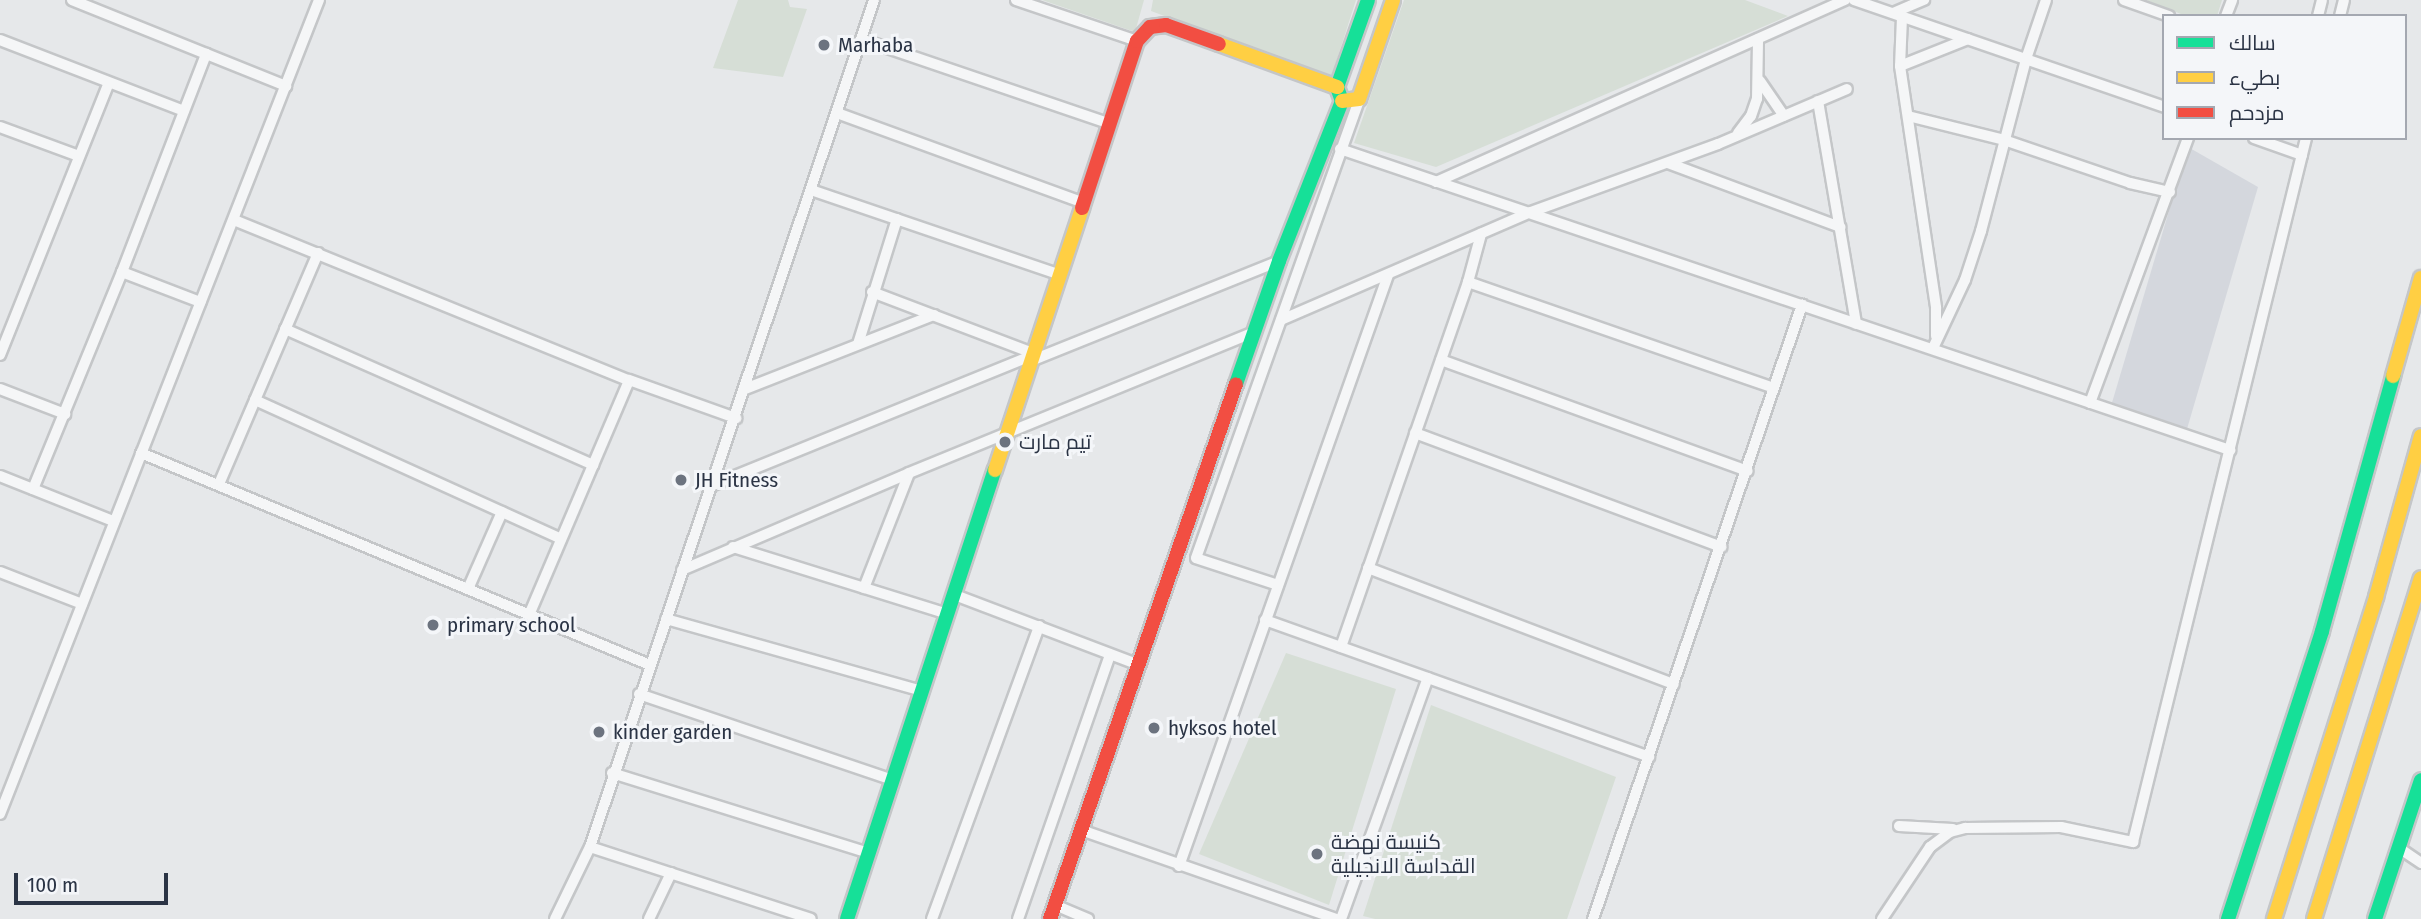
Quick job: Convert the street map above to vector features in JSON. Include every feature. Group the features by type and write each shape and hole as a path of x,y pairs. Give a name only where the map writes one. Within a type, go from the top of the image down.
{"main road":[{"path":"1052,912 1339,94 1368,0"},
{"path":"847,919 1137,41 1150,27 1166,25 1339,94 1359,99 1393,0"},
{"path":"2228,919 2322,632 2421,278"},
{"path":"2274,919 2376,597 2421,436"},
{"path":"2314,919 2421,578"},
{"path":"2375,919 2421,780"}],"street":[{"path":"72,0 286,86"},
{"path":"0,814 319,0"},
{"path":"555,919 590,847 612,773 736,418 874,0"},
{"path":"1016,0 1137,41"},
{"path":"1436,182 1845,0"},
{"path":"1854,0 2162,106"},
{"path":"1897,15 1924,0"},
{"path":"1933,348 1965,279 1986,215 2026,60 2046,0"},
{"path":"2123,0 2163,14"},
{"path":"1897,15 1900,66 1936,308 1933,348"},
{"path":"861,39 1110,124"},
{"path":"1733,137 1755,108 1760,81 1758,39"},
{"path":"1900,66 1968,39"},
{"path":"0,40 184,111"},
{"path":"33,489 122,271 206,54"},
{"path":"1760,81 1784,116"},
{"path":"0,355 109,83"},
{"path":"1281,320 1531,212 1668,163 1847,89"},
{"path":"1278,585 1196,558 1359,99"},
{"path":"1818,101 1856,324"},
{"path":"836,113 1084,203"},
{"path":"1908,116 2004,139 2120,180 2170,192"},
{"path":"1,130 79,156"},
{"path":"2090,403 2187,140"},
{"path":"1899,826 1959,829 2061,827 2133,842 2306,140"},
{"path":"2279,142 2302,155"},
{"path":"1340,149 2230,450"},
{"path":"1668,163 1840,227"},
{"path":"811,190 1060,275"},
{"path":"858,344 872,292 897,219"},
{"path":"234,220 629,380 736,418"},
{"path":"1341,647 1468,282 1481,234"},
{"path":"219,484 318,253"},
{"path":"713,485 1279,261"},
{"path":"122,271 200,302"},
{"path":"1179,866 1388,275"},
{"path":"1468,282 1772,387"},
{"path":"872,292 1034,357"},
{"path":"1593,919 1748,471 1772,387 1802,305"},
{"path":"746,388 934,315"},
{"path":"285,329 593,464"},
{"path":"682,570 909,473 1254,332"},
{"path":"1441,360 1748,471"},
{"path":"529,615 629,380"},
{"path":"0,389 65,414"},
{"path":"255,400 561,539"},
{"path":"1415,433 1721,547"},
{"path":"141,453 650,665"},
{"path":"864,588 909,473"},
{"path":"0,476 113,521"},
{"path":"468,589 502,512"},
{"path":"733,547 948,614"},
{"path":"1368,568 1674,684"},
{"path":"0,572 82,604"},
{"path":"955,594 1139,665"},
{"path":"666,619 923,691"},
{"path":"1265,620 1649,757"},
{"path":"932,919 1039,626"},
{"path":"1018,919 1110,654"},
{"path":"1081,830 1333,918 1428,678"},
{"path":"639,694 893,780"},
{"path":"612,773 869,853"},
{"path":"1882,919 1930,847 1942,836 1959,829"},
{"path":"590,847 811,919"},
{"path":"2399,848 2421,863"},
{"path":"649,919 671,873"},
{"path":"1052,912 1088,919"}],"shaded area":[{"path":"738,0 788,0 790,7 807,9 783,77 713,68"},
{"path":"1042,0 1144,0 1135,32"},
{"path":"1153,0 1356,0 1331,78 1151,11"},
{"path":"1404,0 1745,0 1788,16 1436,167 1354,143"},
{"path":"2146,0 2222,0 2218,14 2181,14"},
{"path":"2188,147 2258,187 2187,429 2111,406"},
{"path":"1286,653 1396,689 1329,905 1199,854"},
{"path":"1431,705 1616,777 1567,919 1375,919 1363,916"}],"traffic: fast":[{"path":"1236,384 1279,261 1342,101 1337,87 1368,0"},
{"path":"2228,919 2322,631 2393,376"},
{"path":"847,919 995,470"},
{"path":"2375,919 2421,780"}],"traffic: slow":[{"path":"1342,101 1359,99 1393,0"},
{"path":"1219,44 1337,87"},
{"path":"995,470 1082,208"},
{"path":"2393,376 2421,278"},
{"path":"2274,919 2376,597 2421,436"},
{"path":"2314,919 2421,578"}],"traffic: jam":[{"path":"1082,208 1137,41 1150,27 1166,25 1219,44"},
{"path":"1050,919 1236,384"}],"place":[{"name":"Marhaba","path":"824,45"},
{"name":"تيم مارت","path":"1005,442"},
{"name":"JH Fitness","path":"681,480"},
{"name":"primary school","path":"433,625"},
{"name":"hyksos hotel","path":"1154,728"},
{"name":"kinder garden","path":"599,732"},
{"name":"كنيسة نهضة القداسة الانجيلية","path":"1317,854"}]}
